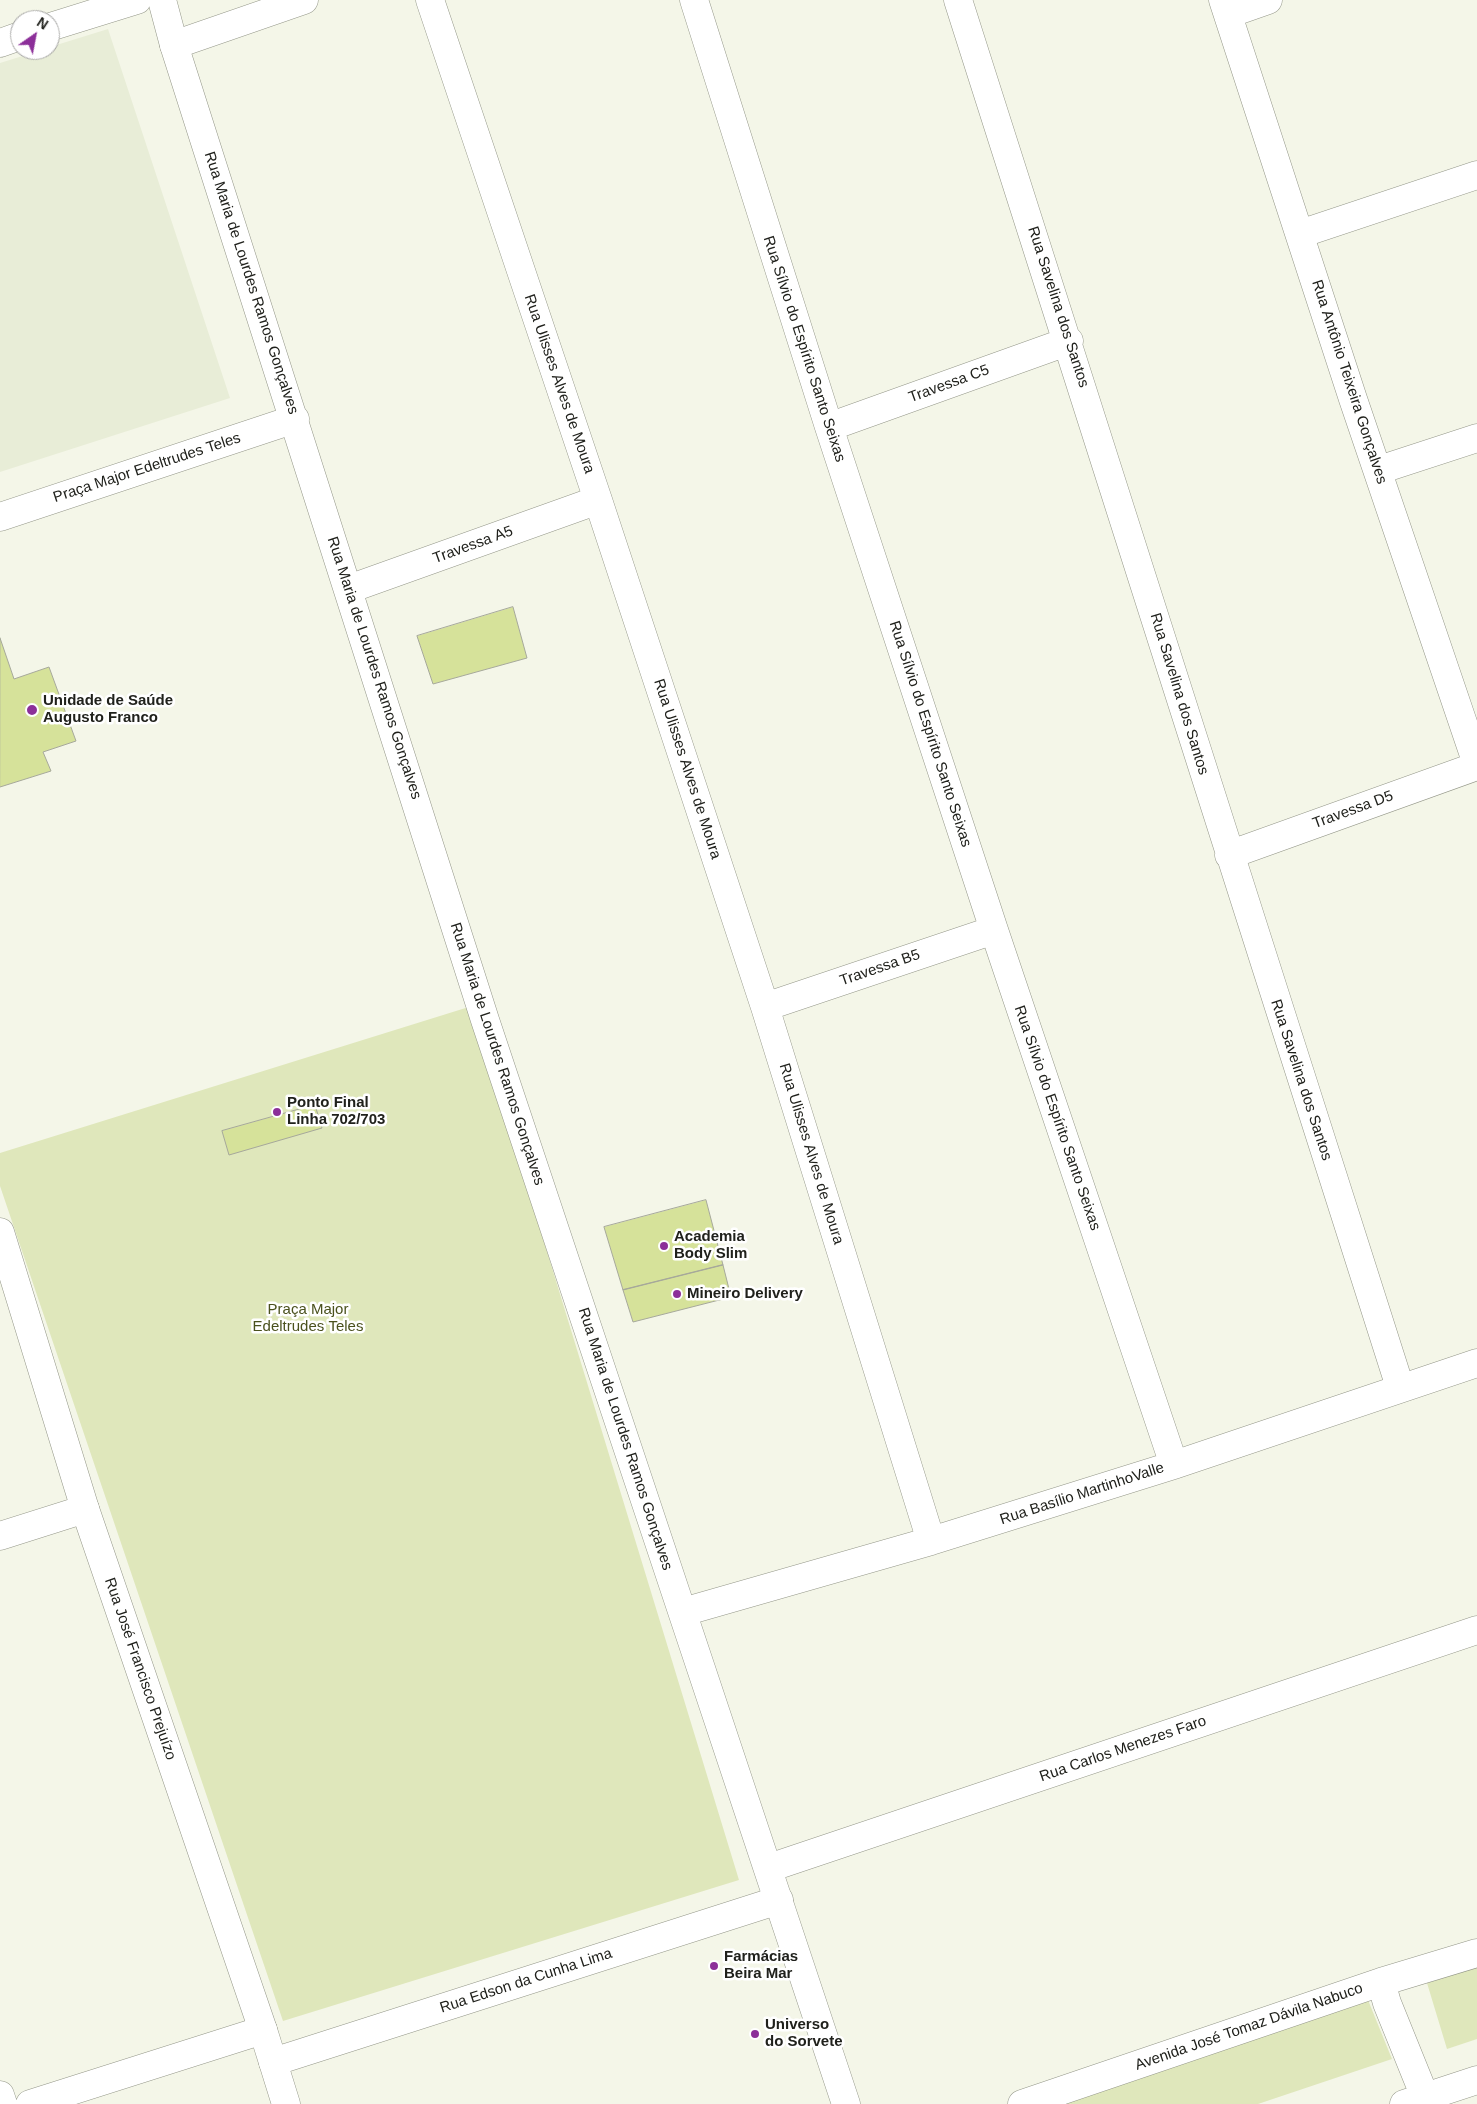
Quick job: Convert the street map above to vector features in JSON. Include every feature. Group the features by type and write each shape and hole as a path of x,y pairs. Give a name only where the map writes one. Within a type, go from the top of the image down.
{"street":[{"path":"60,24 137,0"},
{"name":"Rua Maria de Lourdes Ramos Gonçalves","path":"162,0 174,45 295,418 485,1022 769,1868 846,2104"},
{"path":"174,45 304,0"},
{"name":"Rua Ulisses Alves de Moura","path":"430,0 598,500 765,1007 931,1541"},
{"name":"Rua Sílvio do Espírito Santo Seixas","path":"694,0 828,427 994,930 1174,1465"},
{"name":"Rua Savelina dos Santos","path":"958,0 1069,341 1229,854 1400,1388"},
{"path":"1226,7 1268,0"},
{"name":"Rua Antônio Teixeira Gonçalves","path":"1226,7 1353,399 1467,701 1477,765"},
{"path":"1300,234 1477,175"},
{"name":"Travessa C5","path":"828,427 1069,341"},
{"name":"Praça Major Edeltrudes Teles","path":"0,517 295,418"},
{"path":"1379,470 1477,438"},
{"name":"Travessa A5","path":"349,589 598,500"},
{"name":"Travessa D5","path":"1229,854 1477,765"},
{"name":"Travessa B5","path":"765,1007 994,930"},
{"name":"Rua José Francisco Prejuízo","path":"0,1232 85,1509 263,2030 286,2104"},
{"name":"Rua Basílio MartinhoValle","path":"683,1612 931,1541 1174,1465 1477,1363"},
{"path":"0,1536 85,1509"},
{"name":"Rua Carlos Menezes Faro","path":"769,1868 1477,1630"},
{"name":"Rua Edson da Cunha Lima","path":"273,2062 779,1900"},
{"name":"Avenida José Tomaz Dávila Nabuco","path":"1022,2104 1381,1982 1477,1953"},
{"path":"1381,1982 1415,2100 1477,2080"},
{"path":"30,2104 263,2030"},
{"path":"0,2095 3,2104"}],"shaded area":[{"path":"108,29 230,398 0,472 0,63 10,60 60,60 60,44"}],"green space":[{"name":"Praça Major Edeltrudes Teles","path":"472,1006 739,1880 283,2021 0,1186 0,1153"},
{"path":"1477,1967 1477,2039 1447,2049 1427,1983"},
{"path":"1368,2000 1392,2059 1258,2104 1064,2104"}],"building":[{"path":"513,607 527,658 433,684 417,636"},
{"name":"Unidade de Saúde Augusto Franco","path":"0,638 14,679 49,667 76,741 43,752 51,771 0,787"},
{"path":"315,1105 322,1128 229,1155 222,1131"},
{"name":"Academia Body Slim","path":"706,1200 723,1265 623,1290 604,1227"},
{"name":"Mineiro Delivery","path":"723,1265 731,1297 633,1322 623,1290"}],"place":[{"name":"Unidade de Saúde Augusto Franco","path":"32,710"},
{"name":"Ponto Final Linha 702/703","path":"277,1112"},
{"name":"Academia Body Slim","path":"664,1246"},
{"name":"Mineiro Delivery","path":"677,1294"},
{"name":"Farmácias Beira Mar","path":"714,1966"},
{"name":"Universo do Sorvete","path":"755,2034"}]}
